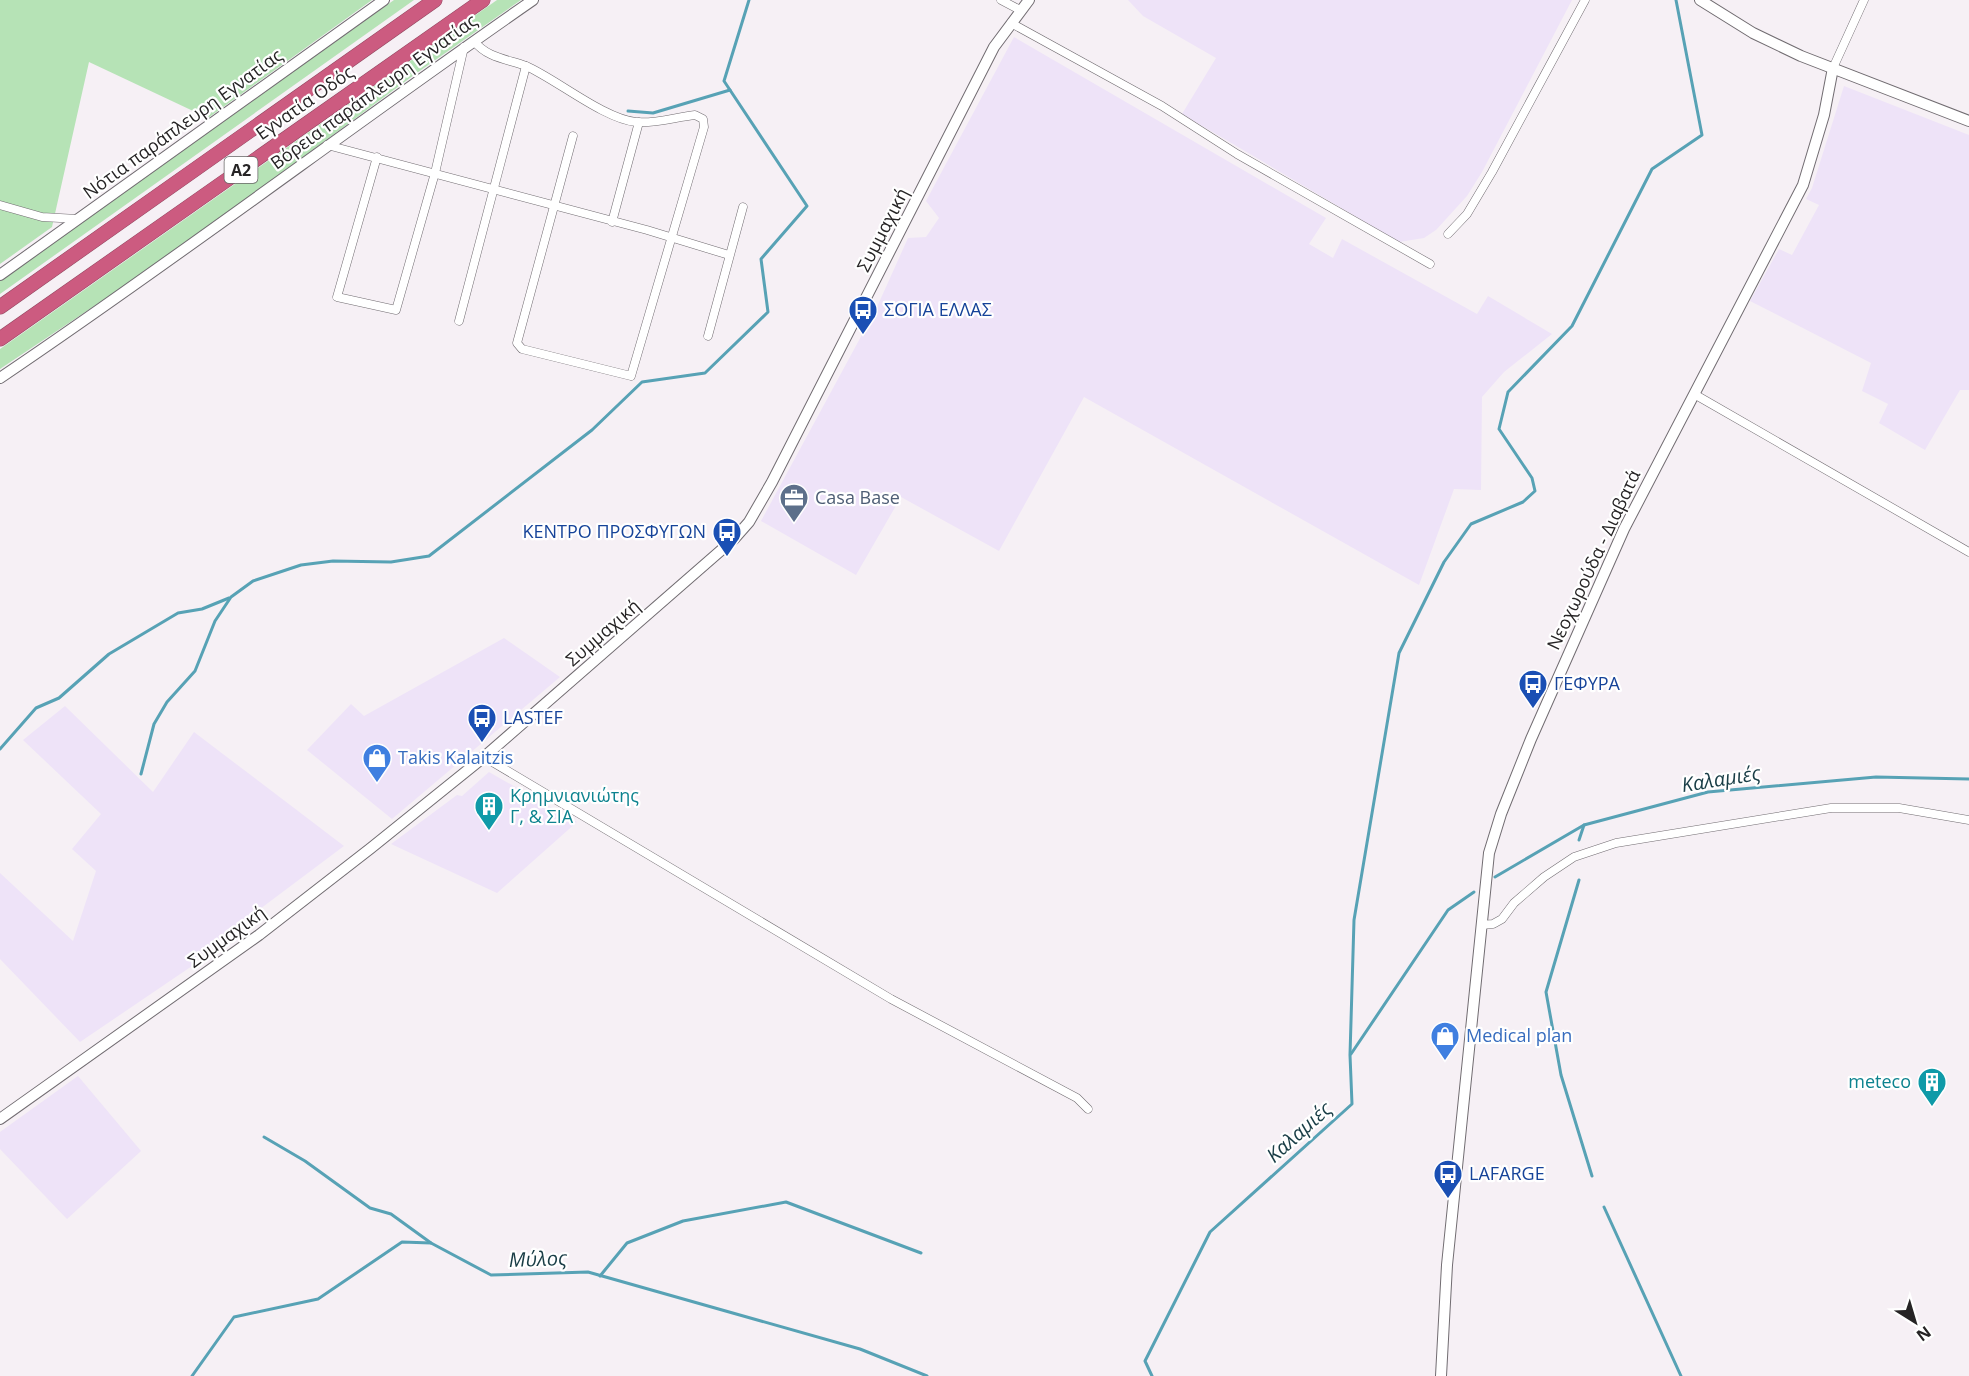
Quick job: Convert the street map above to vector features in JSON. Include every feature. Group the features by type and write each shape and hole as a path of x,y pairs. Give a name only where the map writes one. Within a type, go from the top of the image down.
{"highway":[{"name":"Εγνατία Οδός","path":"0,307 435,0"},
{"name":"Εγνατία Οδός","path":"0,339 483,0"}],"street":[{"name":"Νότια παράπλευρη Εγνατίας","path":"0,275 384,0"},
{"name":"Βόρεια παράπλευρη Εγνατίας","path":"0,378 155,272 327,145 533,0"},
{"path":"1001,0 1020,10"},
{"name":"Συμμαχική","path":"0,1119 259,935 484,757 723,552 749,522 789,451 994,47 1029,0"},
{"path":"1448,234 1467,214 1504,152 1586,0"},
{"path":"1700,0 1753,33 1801,56 1969,121"},
{"path":"1833,68 1864,0"},
{"path":"1011,23 1162,106 1237,154 1430,264"},
{"path":"377,157 337,297 396,310 469,44 549,76 590,103 626,119 639,122 695,115 704,122 673,237 631,376 522,349 517,343 573,136"},
{"path":"459,321 526,66"},
{"name":"Νεοχωρούδα - Διαβατά","path":"1441,1376 1447,1265 1489,853 1509,792 1624,529 1803,185 1824,115 1833,68"},
{"path":"612,222 639,122"},
{"path":"327,145 673,237 729,255"},
{"path":"0,205 42,217 78,219"},
{"path":"708,336 743,207"},
{"path":"1694,394 1969,552"},
{"path":"484,757 891,999 1077,1098 1088,1109"},
{"path":"1481,925 1493,924 1502,919 1514,903 1544,877 1574,858 1617,843 1831,808 1899,808 1969,820"}],"shaded area":[{"path":"1128,0 1572,0 1482,172 1467,196 1436,230 1424,238 1399,242 1182,114 1216,58 1143,16"},
{"path":"1014,37 1326,218 1309,244 1333,258 1342,239 1477,314 1488,296 1552,334 1504,372 1482,397 1481,490 1454,489 1419,585 1084,397 999,551 901,497 856,575 761,521 877,307 908,238 926,237 939,218 926,201"},
{"path":"1844,86 1969,135 1969,390 1960,390 1925,450 1879,423 1888,404 1862,391 1871,363 1750,301 1779,249 1792,255 1819,205 1806,199 1812,188"},
{"path":"504,638 560,677 392,819 307,750 351,704 364,716"},
{"path":"65,706 153,792 194,732 344,846 192,960 195,964 80,1042 0,959 0,873 73,941 96,871 72,849 101,814 23,740"},
{"path":"489,772 577,822 497,893 391,844 457,795 462,796"},
{"path":"78,1076 141,1151 67,1219 0,1149 0,1132"}],"green space":[{"path":"0,0 372,0 208,118 89,62 52,227 0,264"},
{"path":"394,0 414,0 0,294 0,281"},
{"path":"497,0 521,0 414,75 172,254 0,369 0,349"}],"waterway":[{"path":"141,774 154,724 167,702 195,671 215,621 231,597 253,581 301,565 333,561 391,562 429,556 592,430 642,382 705,373 768,312 761,259 807,206 724,81 749,0"},
{"path":"1152,1376 1145,1361 1210,1232 1352,1104 1350,1055 1354,920 1399,653 1444,562 1471,524 1523,502 1535,491 1532,478 1499,429 1508,392 1572,326 1652,169 1702,135 1676,0"},
{"path":"628,111 653,113 730,90"},
{"path":"0,749 36,708 59,698 109,654 178,613 202,609 229,598"},
{"name":"Καλαμιές","path":"1495,877 1584,825 1708,792 1876,777 1969,779"},
{"path":"1579,840 1584,825"},
{"path":"1579,880 1546,992 1561,1075 1592,1176"},
{"name":"Καλαμιές","path":"1351,1054 1448,910 1474,892"},
{"path":"264,1137 305,1161 370,1208 391,1214 431,1243"},
{"path":"600,1276 627,1243 683,1221 786,1202 921,1253"},
{"path":"1604,1207 1681,1376"},
{"name":"Μύλος","path":"192,1376 234,1317 318,1299 402,1242 431,1243 491,1275 588,1272 860,1349 927,1376"}],"place":[{"name":"ΣΟΓΙΑ ΕΛΛΑΣ","path":"863,336"},
{"name":"Casa Base","path":"794,524"},
{"name":"ΚΕΝΤΡΟ ΠΡΟΣΦΥΓΩΝ","path":"727,558"},
{"name":"ΓΕΦΥΡΑ","path":"1533,710"},
{"name":"LASTEF","path":"482,744"},
{"name":"Takis Kalaitzis","path":"377,784"},
{"name":"Κρημνιανιώτης Γ, & ΣΙΑ","path":"489,832"},
{"name":"Medical plan","path":"1445,1062"},
{"name":"meteco","path":"1932,1108"},
{"name":"LAFARGE","path":"1448,1200"}]}
